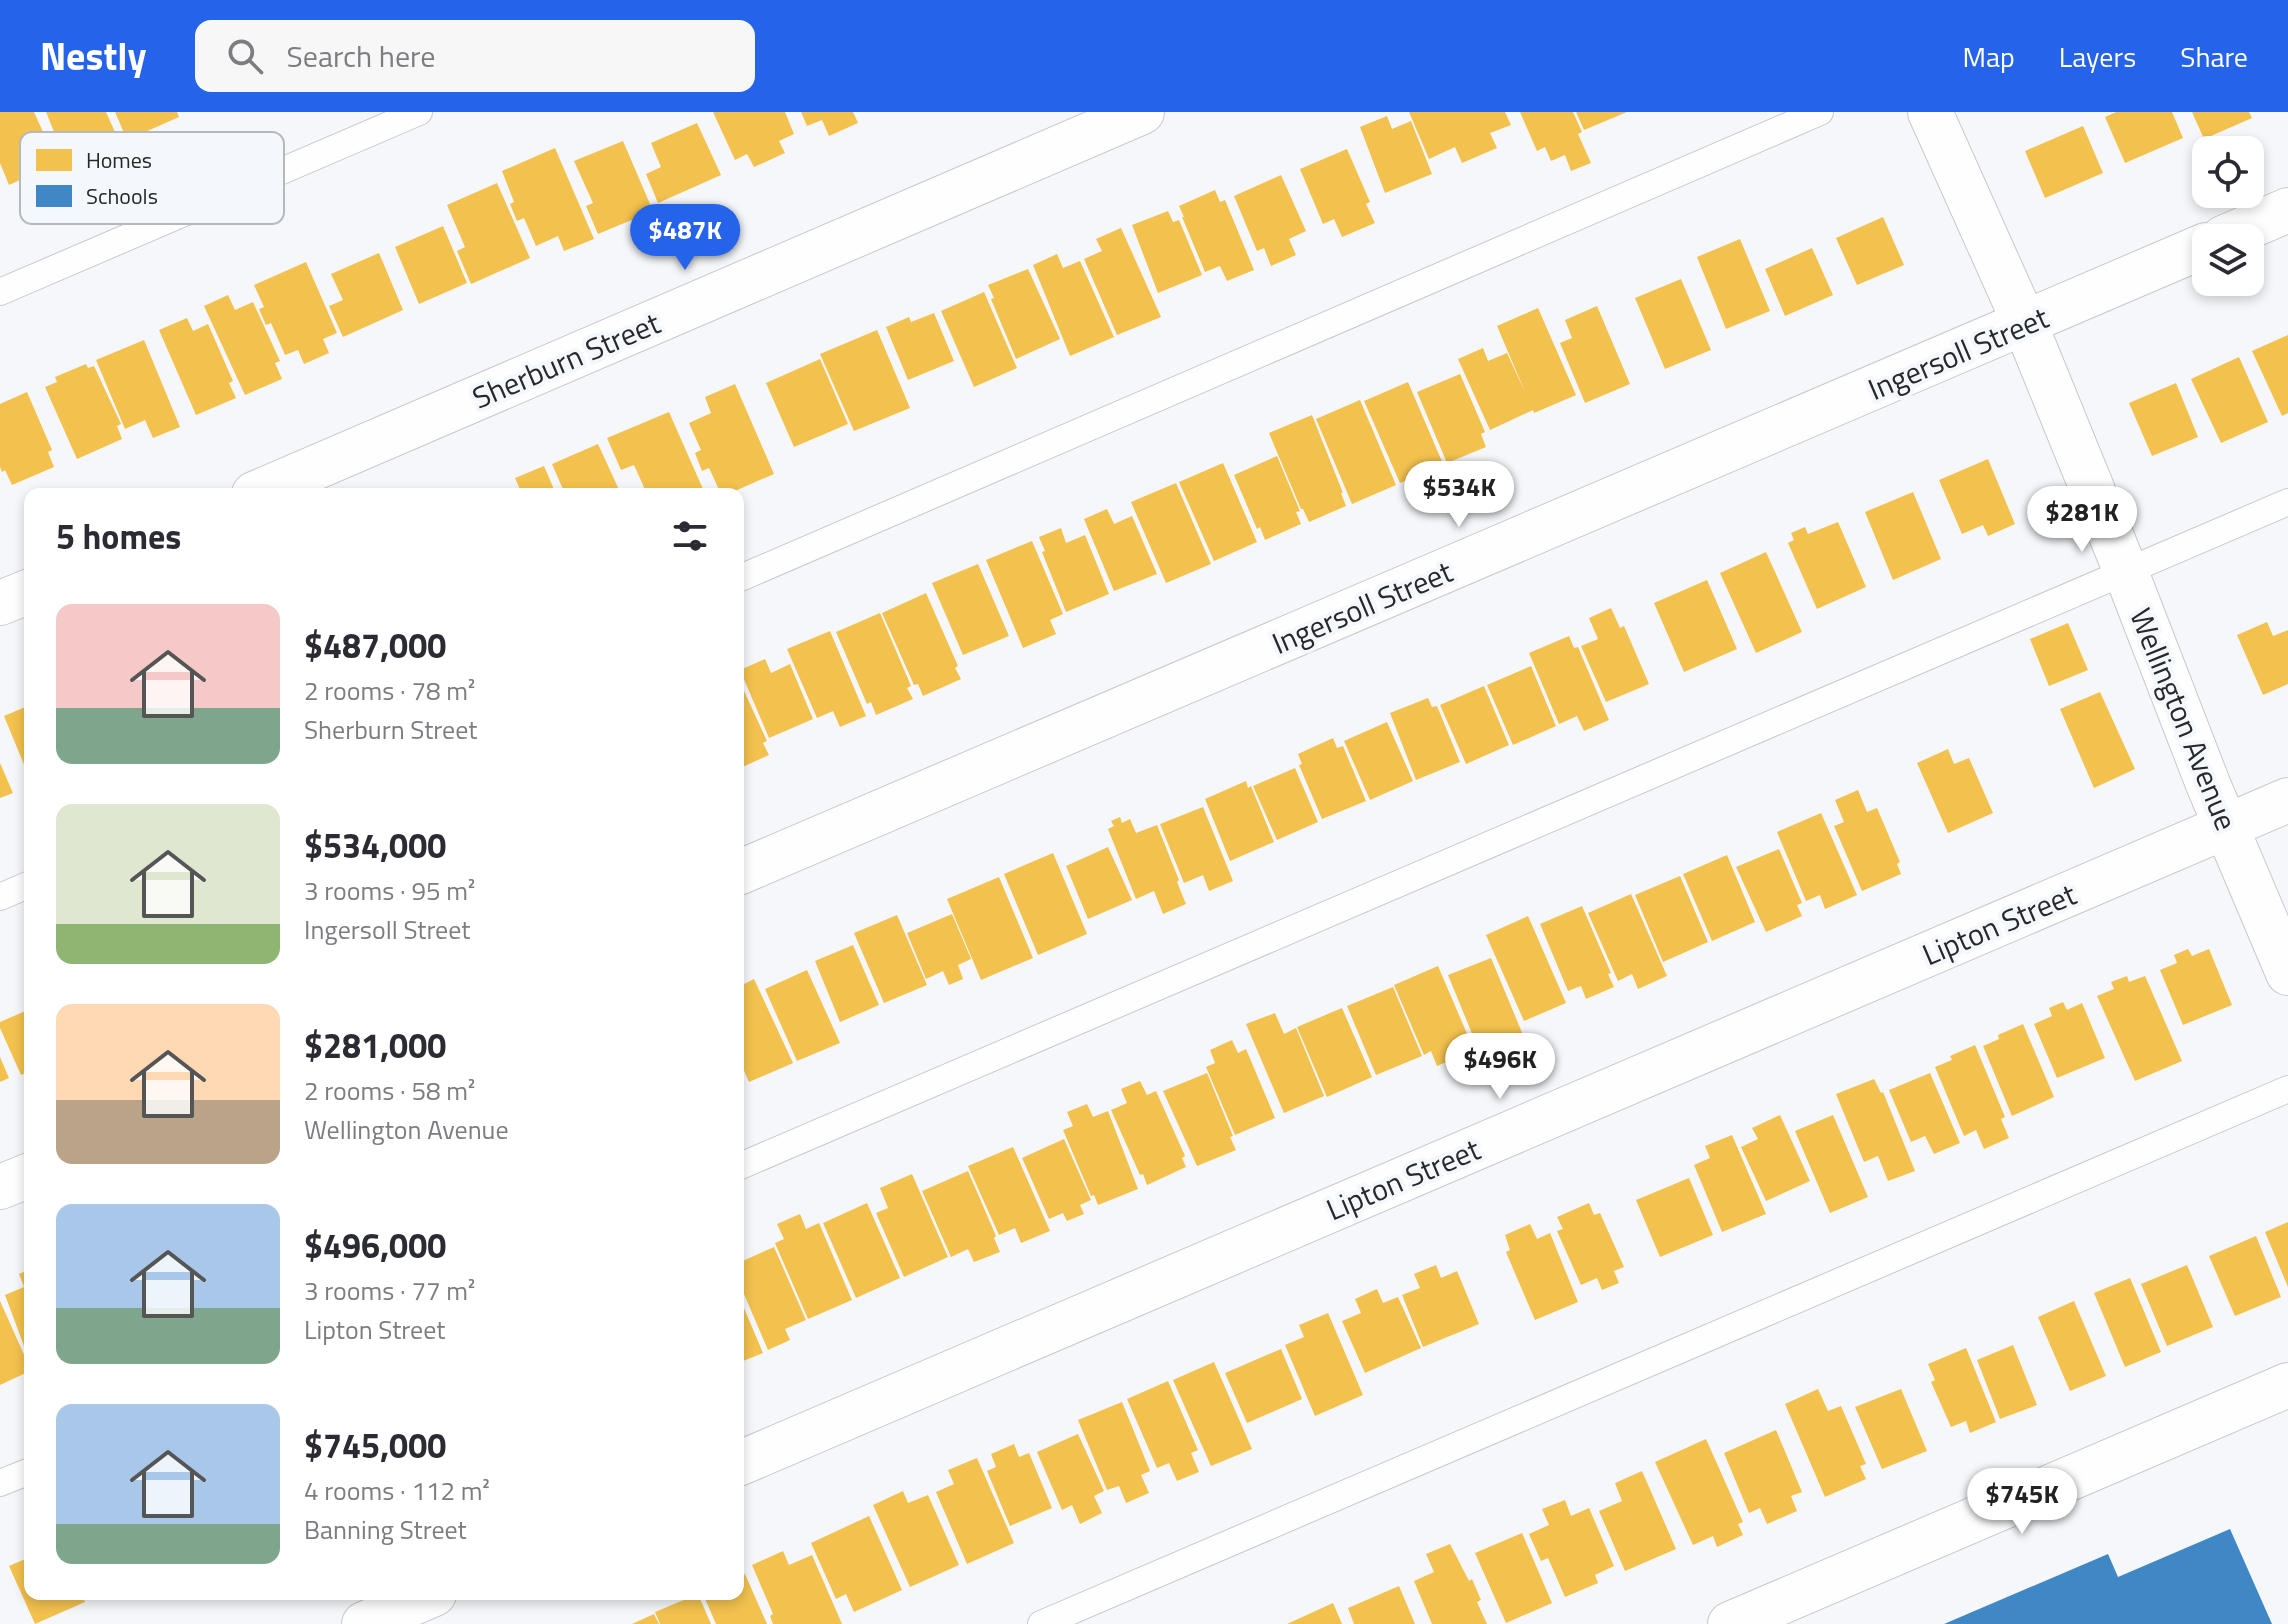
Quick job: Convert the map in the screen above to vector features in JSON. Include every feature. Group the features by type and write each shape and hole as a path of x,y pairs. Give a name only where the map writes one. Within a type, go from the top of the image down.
{"street":[{"name":"Sherburn Street","path":"268,488 1142,112"},
{"name":"Wellington Avenue","path":"1930,112 2025,324 2226,827 2288,973"},
{"path":"2256,224 2288,210"},
{"name":"Ingersoll Street","path":"744,870 2192,251"},
{"path":"0,603 24,593"},
{"name":"Lipton Street","path":"744,1461 2288,800"},
{"path":"0,1187 24,1177"},
{"path":"1730,1624 2288,1385"},
{"path":"364,1624 420,1600"}],"lane":[{"path":"284,170 419,112"},
{"path":"744,576 1820,112"},
{"path":"0,292 158,224"},
{"path":"744,1164 2288,502"},
{"path":"0,897 24,887"},
{"path":"1041,1624 2288,1089"},
{"path":"0,1483 24,1473"}],"building: Homes":[{"path":"0,112 34,112 43,132 20,132 20,180 9,185 0,163"},
{"path":"46,112 106,112 115,132 54,132"},
{"path":"115,112 177,112 179,117 145,132 124,132"},
{"path":"713,112 785,112 794,134 779,141 785,153 754,167 747,154 735,160"},
{"path":"801,112 853,112 858,123 829,136 822,120 807,126"},
{"path":"1409,112 1505,112 1511,125 1490,133 1497,148 1462,163 1455,147 1429,159"},
{"path":"1520,112 1573,112 1582,132 1578,134 1591,163 1571,171 1565,155 1551,161 1545,147 1537,151"},
{"path":"1576,112 1627,112 1584,130"},
{"path":"2116,112 2172,112 2183,138 2125,163 2105,117"},
{"path":"2192,112 2249,112 2252,118 2211,136 2203,136"},
{"path":"1387,116 1392,129 1411,121 1432,174 1385,193 1360,127"},
{"path":"697,123 721,175 658,203 646,174 661,167 651,143"},
{"path":"2083,126 2103,173 2045,198 2025,151"},
{"path":"623,141 653,211 598,234 586,206 593,203 574,161"},
{"path":"555,148 594,239 564,251 558,236 536,246 524,218 517,221 510,204 514,202 502,171"},
{"path":"1347,149 1370,202 1366,204 1375,223 1342,237 1334,219 1323,224 1300,169"},
{"path":"1281,175 1306,231 1289,239 1296,255 1271,266 1264,248 1257,251 1234,196"},
{"path":"497,183 530,258 471,284 457,251 465,247 447,205"},
{"path":"1215,190 1220,202 1225,200 1254,270 1227,281 1220,266 1205,272 1179,206"},
{"path":"1168,211 1173,222 1179,220 1202,275 1158,293 1132,225"},
{"path":"1883,217 1904,265 1857,285 1836,238"},
{"path":"443,226 467,283 419,304 395,247"},
{"path":"1121,228 1161,317 1117,335 1084,259 1102,251 1096,239"},
{"path":"1740,239 1770,311 1726,329 1697,257"},
{"path":"1812,248 1833,295 1785,316 1765,269"},
{"path":"379,253 403,310 343,337 329,306 343,300 331,274"},
{"path":"1057,254 1063,268 1080,261 1114,337 1070,356 1033,265"},
{"path":"306,262 337,333 323,339 329,353 304,364 298,350 285,355 271,323 266,325 259,309 264,307 254,285"},
{"path":"1028,269 1060,339 1016,359 988,285"},
{"path":"1681,279 1711,350 1665,369 1635,298"},
{"path":"984,292 1017,368 974,387 941,311"},
{"path":"228,295 235,310 253,302 280,361 275,363 282,379 245,395 204,306"},
{"path":"1597,306 1630,384 1585,403 1560,343 1572,338 1565,320"},
{"path":"1538,308 1576,395 1490,430 1458,359 1483,348 1488,361 1507,353 1526,394 1497,326"},
{"path":"934,313 954,361 908,380 886,327 909,317 911,322"},
{"path":"187,318 193,331 208,324 233,381 229,383 236,398 196,415 159,330"},
{"path":"877,330 910,408 854,431 820,354"},
{"path":"2288,335 2288,413 2282,416 2252,351"},
{"path":"144,340 180,427 153,438 145,420 125,429 96,360"},
{"path":"2239,357 2268,422 2221,443 2191,379"},
{"path":"820,359 848,424 794,447 766,383"},
{"path":"86,364 88,368 94,366 121,424 117,426 122,439 77,459 45,387 57,382 55,377"},
{"path":"1460,374 1485,432 1481,434 1486,447 1447,463 1417,392"},
{"path":"1408,382 1443,464 1400,483 1364,401"},
{"path":"2176,383 2198,437 2152,456 2129,403"},
{"path":"735,384 774,474 742,488 718,488 709,468 702,471 695,453 701,450 689,423 711,413 705,397"},
{"path":"27,392 52,450 48,452 54,467 12,485 5,470 2,472 0,467 0,404"},
{"path":"1360,400 1396,485 1352,504 1316,419"},
{"path":"669,412 703,488 644,488 634,465 621,470 607,438"},
{"path":"1312,415 1346,506 1309,522 1269,433"},
{"path":"598,444 618,488 562,488 552,464"},
{"path":"1277,456 1300,511 1296,512 1301,524 1265,540 1260,527 1257,529 1234,475"},
{"path":"1988,459 2015,524 1988,536 1983,525 1962,534 1939,480"},
{"path":"1223,463 1257,542 1214,561 1179,482"},
{"path":"544,466 553,488 519,488 515,478"},
{"path":"1176,483 1211,564 1166,583 1131,502"},
{"path":"1913,492 1941,559 1893,580 1865,512"},
{"path":"1107,509 1114,524 1132,516 1157,574 1114,591 1084,519"},
{"path":"1838,522 1866,587 1817,609 1788,543 1794,540 1791,533 1805,527 1808,534"},
{"path":"1061,528 1066,543 1085,535 1109,594 1066,612 1039,537"},
{"path":"1032,541 1063,614 1050,620 1056,634 1023,648 986,560"},
{"path":"1766,552 1802,632 1756,653 1720,573"},
{"path":"978,564 1009,636 963,655 932,583"},
{"path":"1707,580 1737,649 1684,672 1654,603"},
{"path":"926,593 961,679 923,696 918,684 914,685 882,613"},
{"path":"1611,608 1620,628 1624,626 1649,684 1606,702 1581,646 1598,639 1589,618"},
{"path":"880,613 911,686 907,688 913,699 876,715 871,702 867,704 836,632"},
{"path":"2267,622 2273,636 2288,630 2288,684 2263,695 2237,635"},
{"path":"2068,623 2088,670 2049,686 2030,639"},
{"path":"830,631 866,716 840,727 833,711 817,718 787,649"},
{"path":"1569,636 1574,648 1578,647 1609,720 1584,731 1577,716 1559,724 1529,653"},
{"path":"765,659 771,673 790,664 813,719 769,738 744,679 744,668"},
{"path":"1531,666 1556,726 1513,745 1487,685"},
{"path":"1484,686 1509,745 1466,764 1440,705"},
{"path":"744,691 767,741 763,743 769,755 744,766"},
{"path":"2100,692 2135,769 2094,788 2060,709"},
{"path":"1428,698 1432,707 1437,706 1460,762 1416,780 1390,713"},
{"path":"24,708 24,765 4,716"},
{"path":"1387,722 1413,781 1370,800 1344,741"},
{"path":"1333,738 1337,748 1343,746 1366,801 1322,819 1299,765 1302,764 1298,754"},
{"path":"1948,749 1954,764 1969,758 1993,813 1948,833 1917,763"},
{"path":"0,763 13,793 0,798"},
{"path":"1295,768 1318,822 1277,840 1253,786"},
{"path":"1246,781 1248,788 1251,786 1274,842 1230,861 1205,799"},
{"path":"1858,790 1867,812 1877,808 1900,862 1897,864 1901,874 1862,891 1834,826 1844,822 1835,800"},
{"path":"1203,807 1233,881 1209,891 1203,875 1184,883 1160,824"},
{"path":"1821,813 1857,895 1825,909 1820,895 1806,901 1777,832"},
{"path":"1120,817 1122,823 1130,819 1136,833 1157,825 1186,904 1163,914 1154,891 1136,899 1108,829 1114,826 1111,821"},
{"path":"1108,847 1132,900 1088,919 1066,866"},
{"path":"1779,849 1802,903 1797,905 1802,916 1766,932 1736,867"},
{"path":"1053,853 1087,934 1038,955 1004,874"},
{"path":"1727,855 1755,922 1712,941 1683,874"},
{"path":"1680,876 1708,942 1663,962 1635,895"},
{"path":"999,877 1033,958 981,980 947,899"},
{"path":"1631,894 1667,976 1638,989 1632,974 1618,981 1588,913"},
{"path":"1582,906 1614,987 1586,999 1581,986 1568,991 1540,924"},
{"path":"952,914 971,959 958,965 963,979 949,985 943,971 926,979 907,933"},
{"path":"897,915 927,985 884,1003 854,933"},
{"path":"1528,916 1566,1003 1524,1021 1486,935"},
{"path":"853,945 879,1005 840,1022 815,961"},
{"path":"2188,949 2192,956 2209,949 2232,1005 2183,1025 2160,970 2177,963 2174,955"},
{"path":"1491,958 1523,1035 1480,1053 1448,975"},
{"path":"1438,966 1474,1050 1437,1066 1431,1051 1424,1055 1394,985"},
{"path":"807,970 840,1043 797,1061 765,989"},
{"path":"2127,976 2129,982 2145,976 2182,1061 2135,1081 2097,996 2114,989 2111,982"},
{"path":"754,979 793,1063 749,1082 744,1071 744,984"},
{"path":"1393,987 1422,1056 1376,1075 1347,1006"},
{"path":"2063,1002 2067,1010 2082,1003 2105,1058 2057,1078 2034,1024 2052,1016 2049,1008"},
{"path":"1342,1008 1372,1077 1327,1097 1297,1027"},
{"path":"24,1012 24,1074 21,1075 0,1028 0,1022"},
{"path":"1275,1013 1284,1034 1296,1028 1324,1096 1284,1113 1246,1024"},
{"path":"2023,1024 2054,1097 2012,1116 1983,1046 1999,1039 1998,1035"},
{"path":"1232,1040 1238,1053 1246,1049 1275,1118 1235,1135 1206,1067 1215,1063 1210,1050"},
{"path":"1975,1045 2005,1117 2001,1119 2009,1138 1984,1149 1976,1130 1964,1136 1935,1067 1952,1060 1950,1056"},
{"path":"0,1057 9,1078 0,1082"},
{"path":"1207,1073 1236,1150 1197,1166 1163,1091"},
{"path":"1930,1073 1960,1143 1934,1154 1925,1136 1911,1142 1889,1090"},
{"path":"1874,1079 1883,1092 1915,1171 1888,1181 1878,1156 1864,1162 1836,1094"},
{"path":"1140,1081 1147,1095 1156,1091 1185,1156 1182,1158 1186,1167 1147,1185 1111,1110 1127,1103 1121,1089"},
{"path":"1087,1104 1093,1117 1108,1111 1138,1189 1098,1205 1094,1195 1091,1196 1063,1130 1073,1126 1067,1112"},
{"path":"1780,1115 1810,1181 1766,1201 1741,1147 1758,1139 1752,1128"},
{"path":"1833,1115 1868,1197 1830,1213 1795,1131"},
{"path":"1732,1135 1766,1214 1722,1232 1694,1165 1710,1158 1705,1146"},
{"path":"1064,1139 1091,1200 1080,1205 1084,1214 1067,1221 1063,1213 1049,1219 1022,1158"},
{"path":"1013,1147 1050,1231 1021,1243 1015,1228 999,1235 968,1166"},
{"path":"968,1171 1000,1252 974,1262 968,1249 951,1257 922,1191"},
{"path":"912,1174 948,1257 904,1277 876,1213 888,1208 880,1188"},
{"path":"1689,1178 1713,1235 1660,1257 1636,1200"},
{"path":"867,1203 900,1278 856,1298 823,1223"},
{"path":"1589,1203 1594,1215 1600,1213 1624,1267 1614,1271 1619,1283 1602,1290 1597,1278 1581,1285 1557,1231 1563,1229 1557,1217"},
{"path":"800,1214 806,1229 819,1223 852,1300 808,1319 775,1243 784,1239 777,1224"},
{"path":"2288,1222 2288,1287 2265,1232"},
{"path":"1530,1224 1537,1239 1550,1233 1578,1302 1535,1320 1506,1252 1510,1250 1505,1235"},
{"path":"2256,1236 2281,1297 2235,1316 2209,1256"},
{"path":"774,1247 806,1320 785,1329 790,1340 768,1350 744,1294 744,1260"},
{"path":"1436,1265 1441,1278 1457,1271 1479,1324 1423,1347 1402,1295 1420,1288 1414,1274"},
{"path":"2187,1265 2213,1327 2167,1346 2141,1284"},
{"path":"2130,1278 2161,1352 2125,1367 2094,1293"},
{"path":"24,1287 24,1346 5,1295"},
{"path":"1377,1289 1383,1303 1398,1297 1421,1348 1365,1373 1342,1321 1361,1313 1355,1299"},
{"path":"0,1301 24,1355 24,1374 0,1385"},
{"path":"2074,1301 2106,1376 2070,1391 2038,1317"},
{"path":"744,1308 763,1353 744,1361"},
{"path":"1328,1313 1363,1395 1315,1416 1285,1345 1304,1337 1299,1325"},
{"path":"2013,1345 2037,1405 2000,1419 1977,1360"},
{"path":"1966,1348 1996,1422 1970,1433 1966,1421 1951,1427 1931,1382 1935,1380 1928,1364"},
{"path":"1281,1349 1302,1399 1247,1423 1225,1373"},
{"path":"1214,1362 1252,1449 1211,1466 1173,1380"},
{"path":"1168,1381 1198,1450 1191,1453 1199,1472 1177,1481 1169,1463 1157,1468 1127,1399"},
{"path":"1818,1389 1828,1411 1841,1406 1866,1464 1860,1466 1866,1479 1825,1497 1785,1404"},
{"path":"1901,1389 1927,1451 1882,1469 1855,1407"},
{"path":"1122,1402 1150,1471 1141,1475 1149,1493 1126,1503 1119,1486 1107,1490 1078,1420"},
{"path":"1776,1430 1802,1492 1791,1496 1797,1511 1767,1524 1760,1508 1749,1513 1724,1453"},
{"path":"1078,1434 1104,1491 1094,1496 1102,1513 1080,1524 1072,1505 1062,1510 1037,1452"},
{"path":"1706,1439 1743,1522 1738,1524 1743,1535 1717,1547 1713,1536 1693,1545 1655,1462"},
{"path":"1014,1444 1019,1457 1029,1453 1052,1508 1010,1526 987,1471 996,1467 991,1454"},
{"path":"977,1458 1014,1543 967,1564 936,1492 954,1484 948,1470"},
{"path":"1642,1471 1676,1549 1625,1571 1599,1511 1622,1501 1615,1483"},
{"path":"903,1491 908,1503 928,1495 959,1565 910,1587 873,1505"},
{"path":"1565,1500 1571,1516 1589,1508 1614,1566 1595,1575 1598,1583 1565,1597 1548,1558 1541,1561 1529,1534 1549,1525 1542,1509"},
{"path":"869,1516 902,1590 854,1612 846,1594 836,1599 811,1543"},
{"path":"1522,1533 1552,1603 1506,1623 1475,1553"},
{"path":"1450,1544 1469,1581 1472,1579 1481,1600 1477,1602 1487,1624 1432,1624 1414,1581 1434,1572 1426,1554"},
{"path":"783,1551 789,1565 812,1555 842,1624 773,1624 770,1616 773,1614 752,1565"},
{"path":"24,1560 24,1599 9,1566"},
{"path":"744,1574 767,1624 716,1624 706,1600 744,1600"},
{"path":"1399,1586 1415,1624 1354,1624 1348,1608"},
{"path":"24,1600 84,1600 85,1602 35,1624"},
{"path":"684,1600 701,1600 711,1624 660,1624 655,1612"},
{"path":"1333,1603 1342,1624 1287,1624"},
{"path":"654,1614 659,1624 632,1624"}],"building: Schools":[{"path":"2230,1529 2272,1624 1944,1624 2108,1554 2118,1577"}]}
